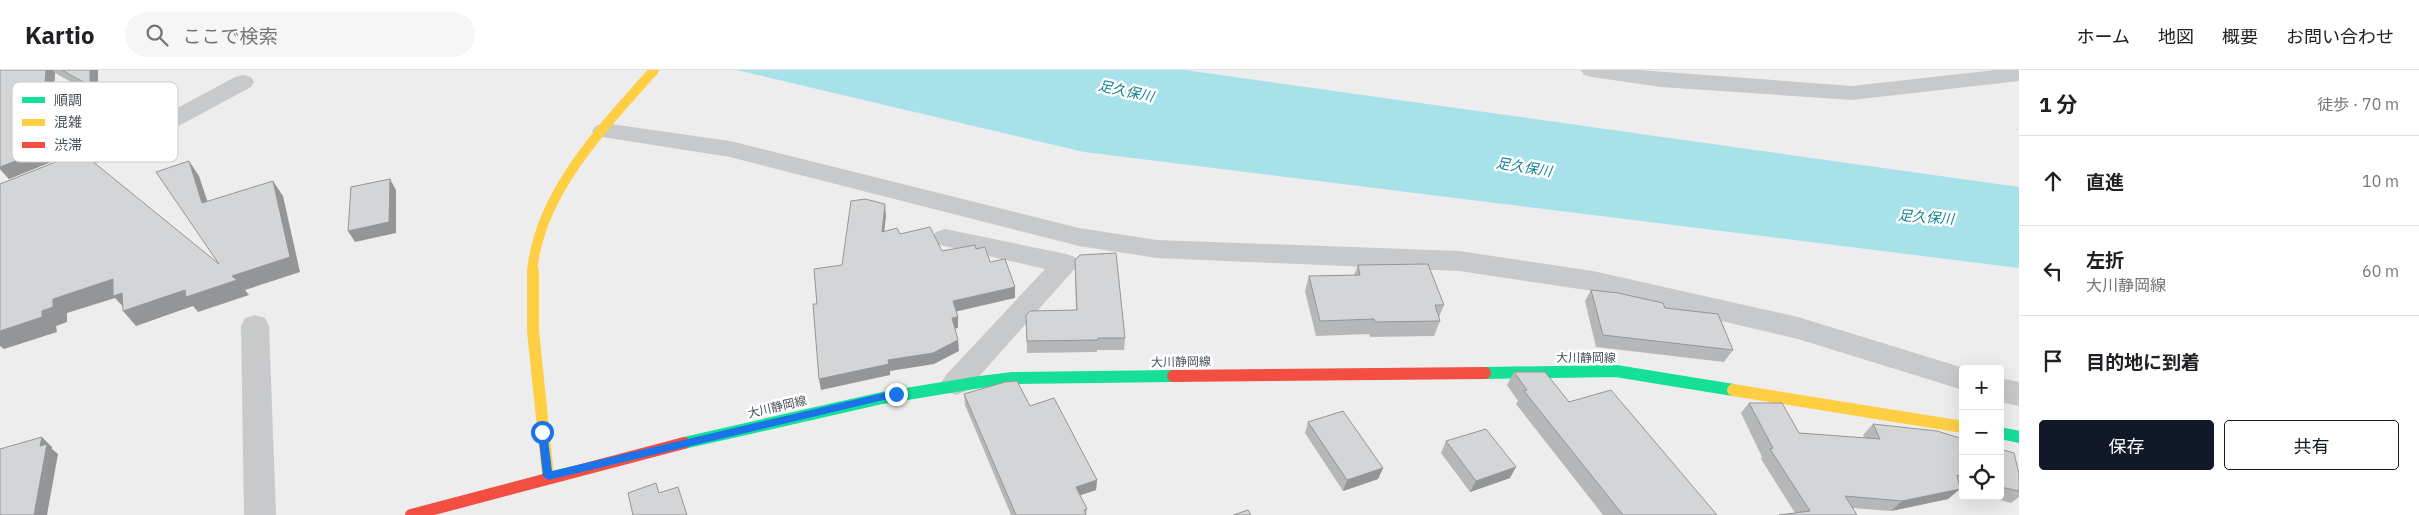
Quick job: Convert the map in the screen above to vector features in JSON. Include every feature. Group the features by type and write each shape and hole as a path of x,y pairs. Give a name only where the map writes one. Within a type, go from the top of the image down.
{"main road":[{"path":"548,476 531,302 533,266 540,234 554,204 572,174 610,123 654,70"},
{"name":"大川静岡線","path":"411,515 548,476 896,394 956,383 1013,378 1616,371 1959,426"},
{"path":"2004,434 2019,436"}],"street":[{"path":"1592,70 1661,80 1852,93 2019,74"},
{"path":"178,117 243,82"},
{"path":"610,123 730,149 1079,237 1157,250 1459,261 1593,281 1798,328 1959,378"},
{"path":"0,194 79,162"},
{"path":"945,238 1066,264 956,383"},
{"path":"255,326 260,515"},
{"path":"2004,391 2019,394"}],"water":[{"name":"足久保川","path":"737,70 1185,70 2019,187 2019,268 1084,152"}],"building":[{"path":"0,70 46,70 45,82 12,82 13,162 0,167"},
{"path":"62,70 90,70 90,82 83,82"},
{"path":"189,161 202,203 273,181 290,257 232,276 237,280 186,297 185,290 123,311 122,293 113,296 113,279 53,299 53,307 42,311 42,317 0,331 0,184 56,162 93,162 219,264 156,172"},
{"path":"390,179 389,222 348,231 351,187"},
{"path":"865,199 885,204 882,232 897,228 900,234 930,227 942,251 975,245 976,249 985,247 990,262 1005,259 1015,287 953,301 958,317 952,318 958,340 933,353 888,360 889,364 819,379 813,304 817,304 814,269 842,265 851,201"},
{"path":"1116,253 1125,338 1027,341 1026,315 1030,311 1077,310 1075,260 1080,255"},
{"path":"1428,264 1444,305 1435,305 1440,321 1375,322 1374,319 1320,321 1309,276 1360,275 1358,265"},
{"path":"1591,290 1618,293 1663,303 1665,308 1718,314 1733,350 1603,335"},
{"path":"1514,372 1545,372 1569,402 1611,390 1717,515 1623,515 1524,391 1527,390"},
{"path":"1017,381 1030,406 1054,398 1097,480 1076,487 1087,509 1084,510 1086,515 1016,515 964,394 1005,382"},
{"path":"1749,403 1782,403 1799,433 1880,439 1873,424 1937,431 1959,438 1959,476 1957,475 1959,489 1902,501 1845,496 1857,515 1779,515 1810,511 1770,449 1773,448"},
{"path":"1343,411 1383,468 1347,480 1308,422"},
{"path":"1486,429 1516,467 1476,481 1446,441"},
{"path":"42,437 40,446 47,444 34,515 0,515 0,449"},
{"path":"2004,450 2014,453 2019,474 2019,491 2004,488"},
{"path":"656,483 659,493 678,487 687,515 633,515 628,493"},
{"path":"1248,510 1251,515 1233,515"}],"traffic: fast":[{"path":"1485,373 1616,371 1733,390"},
{"path":"684,443 882,398 980,382 1013,378 1173,376"},
{"path":"2004,434 2019,437"}],"traffic: slow":[{"path":"548,476 531,298 533,266 540,235 549,212 574,168 605,127 654,70"},
{"path":"1733,390 1959,426"}],"traffic: jam":[{"path":"1173,376 1485,373"},
{"path":"411,515 684,443"}],"route":[{"path":"542,432 548,476 896,394"}]}
